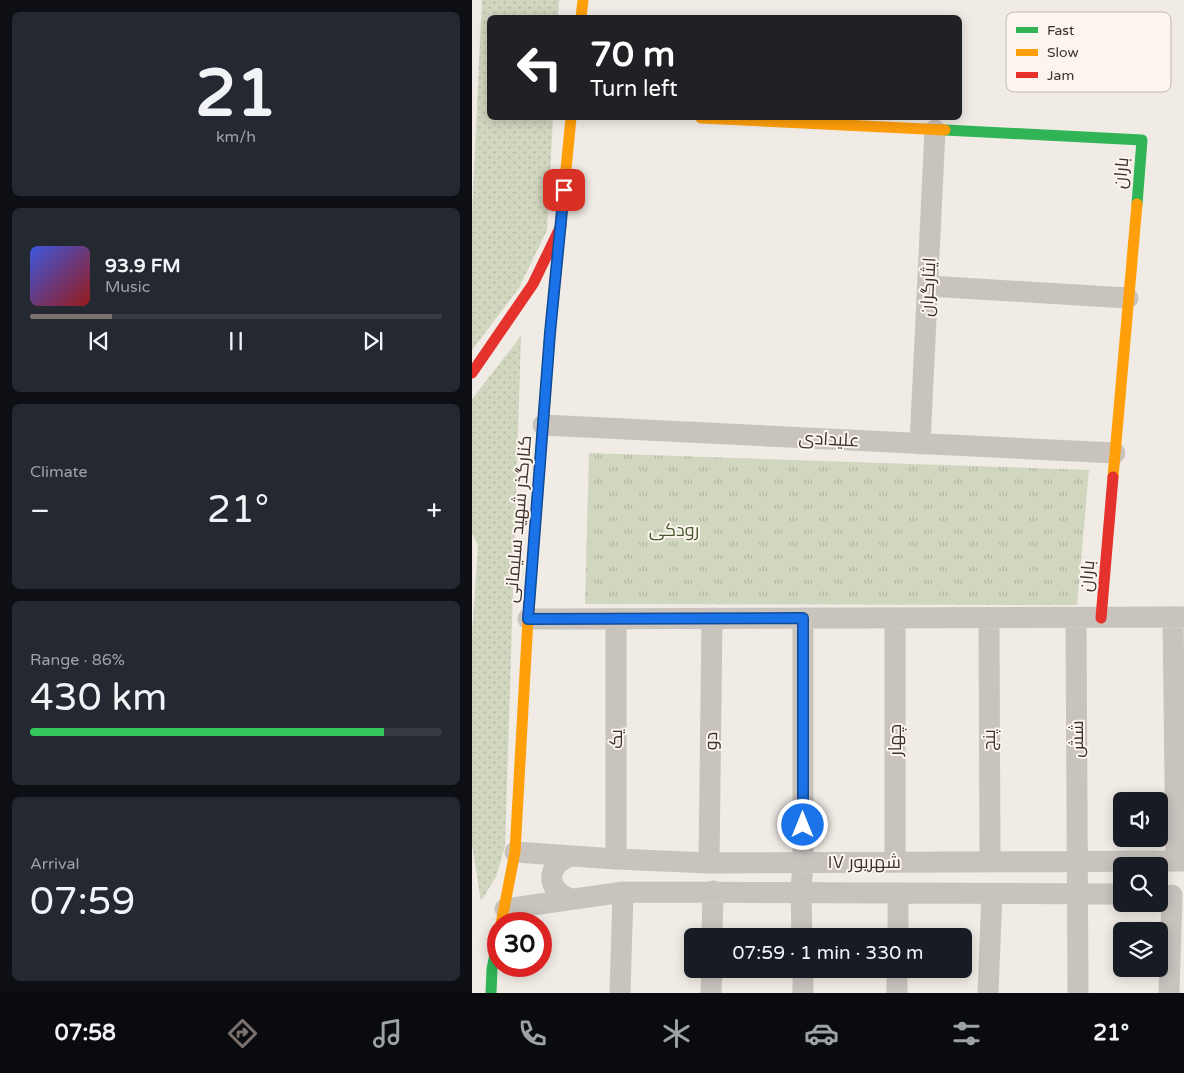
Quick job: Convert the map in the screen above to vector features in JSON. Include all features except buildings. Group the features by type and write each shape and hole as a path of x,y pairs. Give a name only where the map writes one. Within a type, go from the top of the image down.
{"main road":[{"path":"581,15 582,0"},
{"name":"کنارگذر شهید سلیمانی","path":"504,912 515,852 528,619 550,333 571,120"},
{"name":"باران","path":"777,120 1142,140 1101,618"},
{"path":"472,373 533,284 561,226"},
{"path":"491,993 492,977"}],"street":[{"name":"ایثارگران","path":"920,444 935,130"},
{"path":"928,286 1128,298"},
{"name":"علیدادی","path":"543,425 1115,453"},
{"path":"528,619 1178,617 1180,861"},
{"name":"یک","path":"616,618 616,859"},
{"name":"دو","path":"709,863 712,618"},
{"path":"802,928 803,618"},
{"name":"چهار","path":"895,618 895,862"},
{"name":"پنج","path":"989,618 990,861"},
{"name":"شش","path":"1076,618 1078,893"},
{"name":"۱۷ شهریور","path":"515,852 709,863 1180,861"},
{"path":"572,856 564,858 558,863 553,870 552,878 553,886 558,892 564,897 572,899"},
{"path":"620,993 623,892"},
{"name":"۱۷ شهریور","path":"519,912 572,899 623,892 1113,894"},
{"path":"712,928 713,892"},
{"path":"898,892 898,928"},
{"path":"988,993 992,893"},
{"path":"1078,893 1078,993"},
{"path":"1169,993 1172,895"},
{"path":"711,993 712,978"},
{"path":"803,978 803,993"},
{"path":"897,978 897,993"}],"green space":[{"path":"482,0 559,0 558,15 487,15 487,120 553,120 547,230 519,288 472,350 472,213"},
{"path":"521,336 505,846 496,877 481,901 472,845 472,635 478,545 472,534 472,399"},
{"name":"رودکی","path":"589,453 1089,470 1077,605 585,604"}],"traffic: fast":[{"path":"945,130 1142,140 1137,204"},
{"path":"536,514 559,241"},
{"path":"491,993 492,977"}],"traffic: slow":[{"path":"581,15 583,0"},
{"path":"559,241 571,120"},
{"path":"742,120 945,130"},
{"path":"1113,477 1137,204"},
{"path":"503,912 515,852 536,514"}],"traffic: jam":[{"path":"472,373 533,284 561,226"},
{"path":"1101,618 1113,477"}],"route":[{"path":"564,190 550,333 528,619 803,618 803,825"}]}
